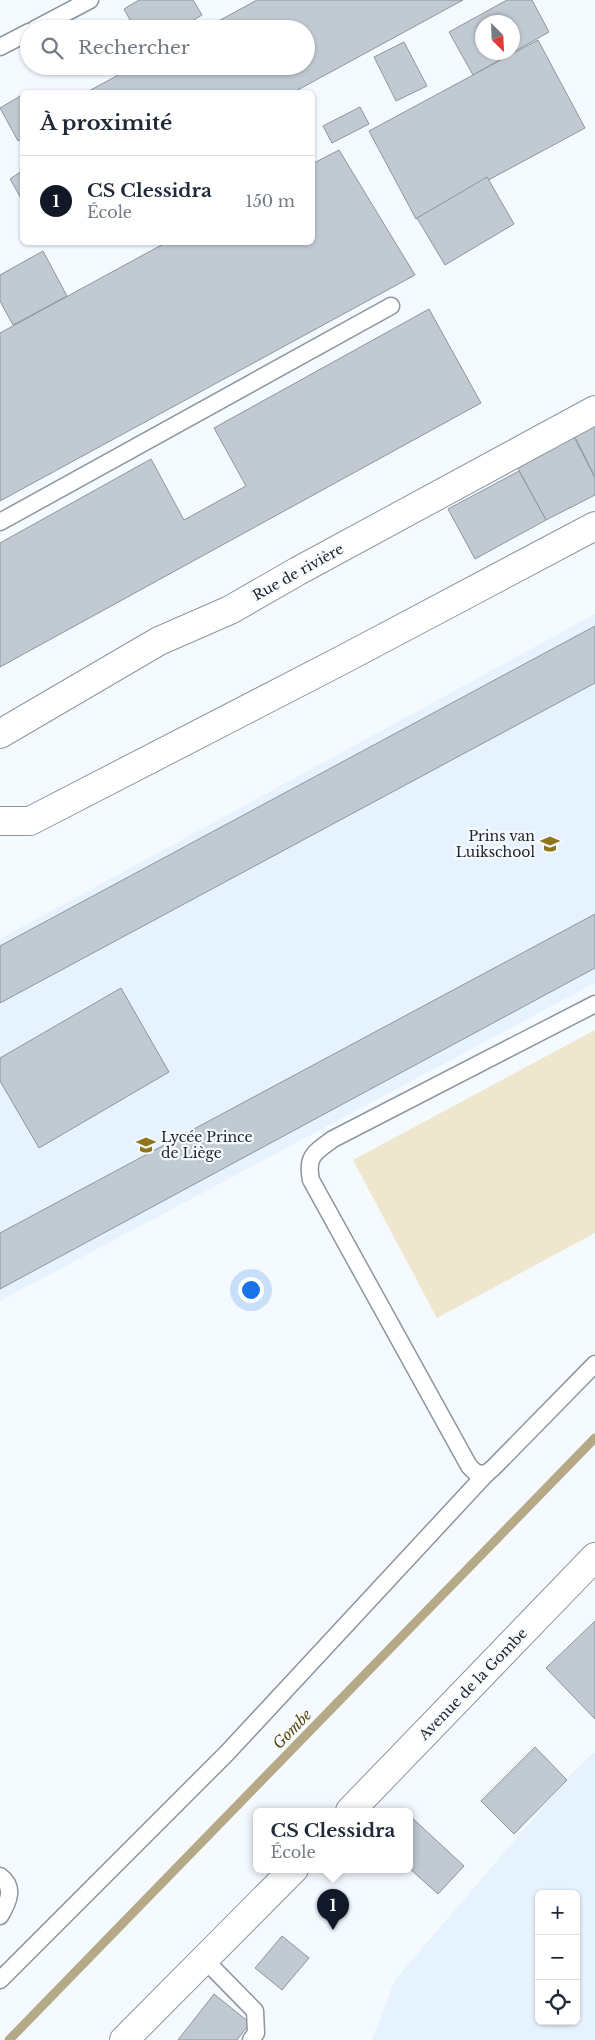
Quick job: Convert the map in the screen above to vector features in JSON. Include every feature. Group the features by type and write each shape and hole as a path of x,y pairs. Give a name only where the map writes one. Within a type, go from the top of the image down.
{"street":[{"name":"Rue de rivière","path":"0,733 159,641 230,610 307,566 595,410"},
{"path":"0,821 30,820 335,664 595,526"},
{"name":"Avenue de la Gombe","path":"353,1808 595,1557"},
{"path":"124,2040 290,1873"}],"lane":[{"path":"52,20 90,0"},
{"path":"0,47 20,37"},
{"path":"0,522 391,306"},
{"path":"486,1474 476,1473 469,1466 312,1180 308,1166 314,1153 332,1139 595,1004"},
{"path":"0,1980 227,1753 486,1474 595,1364"},
{"path":"0,1876 8,1884 10,1894 0,1916"},
{"path":"205,1960 255,2011 256,2033 251,2040"}],"shaded area":[{"name":"Lycée Prince de Liège","path":"595,614 595,983 0,1301 0,939"},
{"path":"595,1030 595,1233 437,1318 353,1160"},
{"path":"595,1752 595,2040 372,2040 395,1980 574,1771"}],"building":[{"path":"139,0 193,0 202,15 193,20 130,20 124,9"},
{"path":"257,0 463,0 298,90 91,90 118,75 315,75 315,20 220,20"},
{"path":"507,0 532,0 549,32 520,48 520,15 480,15"},
{"path":"475,18 475,60 500,60 473,75 449,32"},
{"path":"538,40 585,128 416,219 369,131 501,60 520,60 520,50"},
{"path":"404,42 427,86 396,101 374,57"},
{"path":"20,96 20,140 18,141 0,108"},
{"path":"360,107 369,124 332,143 323,126"},
{"path":"339,150 415,275 0,501 0,333 161,245 315,245 315,162"},
{"path":"20,172 20,196 10,179"},
{"path":"487,177 514,224 445,265 417,218"},
{"path":"43,251 67,296 13,325 0,301 0,275"},
{"path":"429,309 481,403 0,667 0,543 151,459 184,520 246,486 214,428"},
{"path":"595,425 595,477 574,435"},
{"path":"572,433 595,478 595,495 546,520 515,463"},
{"path":"519,471 546,520 475,559 448,509"},
{"path":"595,626 595,683 0,1003 0,946"},
{"path":"595,914 595,968 0,1289 0,1233"},
{"path":"121,988 169,1072 39,1148 0,1081 0,1058"},
{"path":"595,1621 595,1719 546,1668"},
{"path":"535,1747 567,1780 514,1834 481,1801"},
{"path":"413,1819 464,1866 438,1894 413,1872"},
{"path":"282,1936 309,1958 282,1990 255,1968"},
{"path":"214,1994 250,2023 237,2040 178,2040"}],"waterway":[{"name":"Gombe","path":"9,2040 595,1438"}],"place":[{"name":"Prins van Luikschool","path":"550,844"},
{"name":"Lycée Prince de Liège","path":"146,1145"},
{"name":"CS Clessidra","path":"333,1930"}]}
